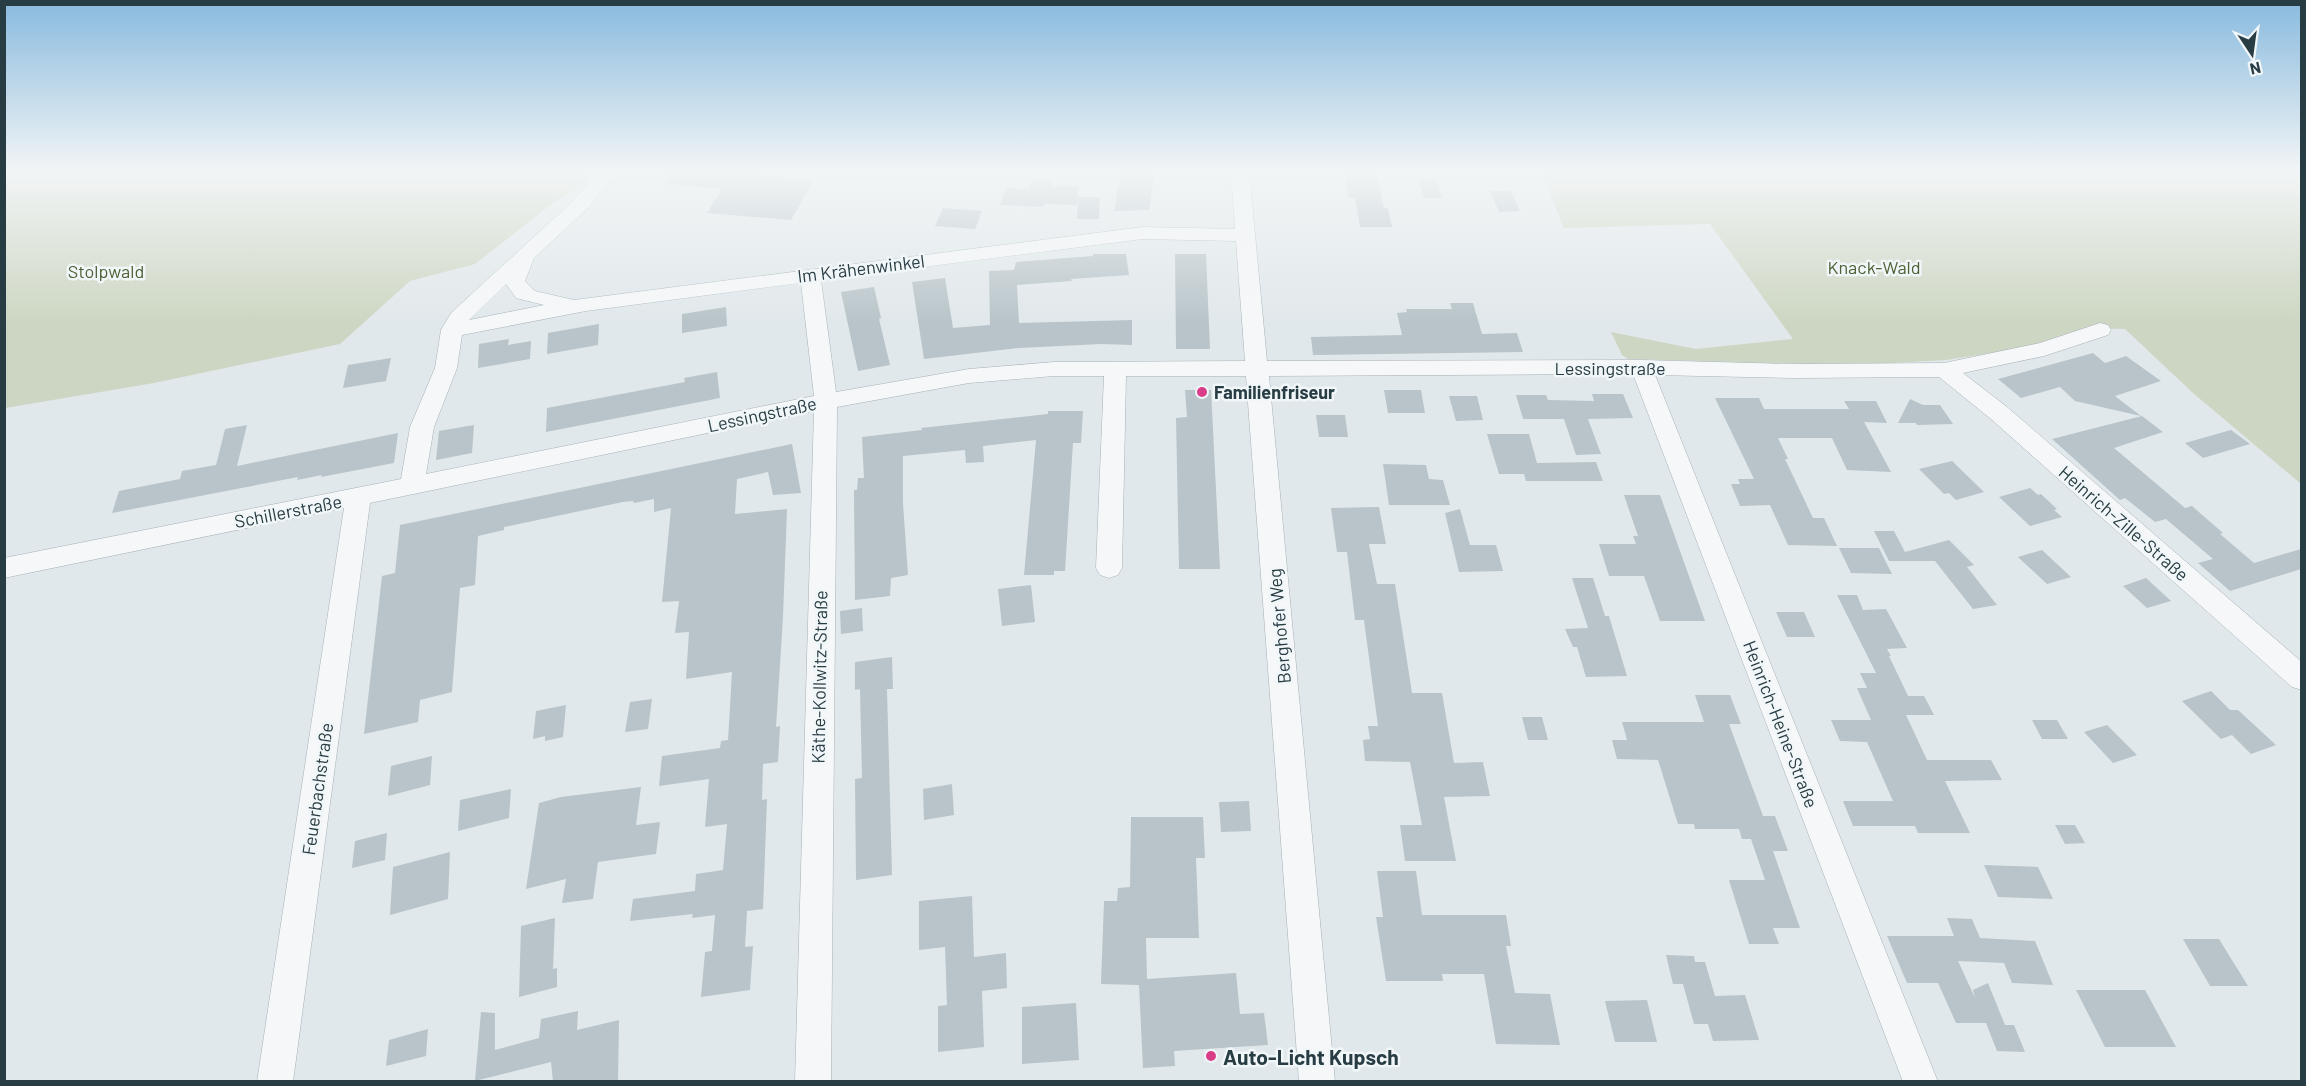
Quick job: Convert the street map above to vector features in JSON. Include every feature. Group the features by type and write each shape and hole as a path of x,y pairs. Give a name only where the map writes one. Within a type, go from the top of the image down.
{"street":[{"name":"Im Krähenwinkel","path":"562,222 525,255 514,281 523,292 564,303 586,304"},
{"name":"Berghofer Weg","path":"1244,222 1317,1082"},
{"name":"Im Krähenwinkel","path":"452,330 586,304 1143,233 1245,235"},
{"path":"412,486 422,427 446,368 452,330 462,313 525,255"},
{"name":"Käthe-Kollwitz-Straße","path":"810,274 826,401 813,1082"},
{"name":"Lessingstraße","path":"412,486 826,401 969,376 1054,369 1641,367 1794,371 1944,370 2044,348 2100,330"},
{"name":"Heinrich-Heine-Straße","path":"1641,367 1921,1082"},
{"path":"1109,568 1115,369"},
{"name":"Heinrich-Zille-Straße","path":"1944,370 1999,413 2301,679"},
{"name":"Schillerstraße","path":"4,568 412,486"},
{"name":"Feuerbachstraße","path":"275,1082 358,497"}],"green space":[{"name":"Stolpwald","path":"5,222 529,222 475,264 410,281 340,344 154,383 5,408"},
{"name":"Knack-Wald","path":"1561,222 2301,222 2301,484 2193,393 2125,329 2092,328 2022,348 1946,360 1853,365 1628,359 1622,355 1611,332 1696,349 1793,339 1710,224 1564,228"}],"building":[{"path":"937,222 978,222 975,229 935,226"},
{"path":"1359,222 1391,222 1392,227 1360,227"},
{"path":"1093,254 1126,254 1129,275 1017,285 1019,323 1132,320 1132,345 1101,344 1019,348 924,359 912,282 945,278 953,328 990,325 989,271 1014,270 1016,262 1093,256"},
{"path":"1175,254 1206,254 1210,349 1176,349"},
{"path":"874,287 890,365 858,371 841,292"},
{"path":"1450,303 1473,303 1482,334 1517,333 1523,352 1313,355 1311,337 1402,335 1397,313 1407,312 1406,309 1452,309"},
{"path":"726,307 727,326 682,333 682,314"},
{"path":"599,324 598,345 547,354 548,333"},
{"path":"509,339 508,345 531,341 530,359 478,368 479,344"},
{"path":"2093,353 2105,363 2126,356 2161,381 2115,396 2141,416 2075,401 2060,387 2021,398 1998,379"},
{"path":"391,358 386,381 343,388 348,365"},
{"path":"717,372 720,398 546,432 547,408 685,382 684,378"},
{"path":"1185,390 1211,390 1220,569 1179,569 1176,418 1187,417"},
{"path":"1384,390 1421,390 1425,413 1388,413"},
{"path":"1592,394 1623,394 1633,418 1588,419 1601,454 1576,455 1564,419 1523,419 1516,395 1546,395 1548,400 1594,401"},
{"path":"1449,396 1477,396 1483,420 1456,421"},
{"path":"1715,398 1759,398 1764,409 1849,409 1844,401 1876,401 1887,423 1864,422 1891,472 1847,470 1832,438 1778,438 1788,459 1785,459 1813,518 1824,518 1837,546 1788,545 1770,505 1740,506 1731,484 1740,484 1738,479 1754,479"},
{"path":"1910,399 1923,405 1940,405 1953,424 1898,423"},
{"path":"1048,411 1083,411 1081,443 1073,443 1065,571 1054,571 1054,575 1024,575 1036,440 983,446 984,462 966,463 965,450 903,456 903,503 908,575 891,578 890,596 855,600 854,490 857,490 858,478 864,478 862,437 1048,414"},
{"path":"1316,415 1345,415 1348,437 1319,437"},
{"path":"2142,416 2163,432 2114,448 2185,508 2192,506 2254,563 2301,549 2301,569 2230,591 2198,563 2213,559 2166,519 2155,522 2125,498 2120,500 2052,439"},
{"path":"247,425 237,466 398,433 394,463 321,477 322,475 297,480 298,477 112,513 119,491 180,479 182,471 216,465 225,429"},
{"path":"474,425 472,453 436,460 439,431"},
{"path":"2231,430 2250,444 2203,458 2185,443"},
{"path":"1487,434 1529,434 1537,463 1596,462 1603,481 1526,481 1524,474 1499,474"},
{"path":"792,444 801,493 773,495 768,472 737,479 735,514 787,509 776,727 780,726 778,762 763,764 762,800 767,799 763,909 747,911 745,947 753,946 750,990 701,997 705,952 712,951 715,915 692,918 693,914 630,921 633,899 695,891 696,874 723,870 727,824 705,827 709,779 659,786 662,756 720,748 721,741 728,740 732,672 686,679 689,632 675,633 679,601 662,602 671,508 654,512 654,499 634,503 633,501 623,502 504,527 504,530 478,536 475,585 460,588 452,692 420,700 418,722 364,734 382,576 395,573 400,525"},
{"path":"1952,461 1984,492 1956,500 1949,493 1944,494 1919,469"},
{"path":"1383,464 1426,465 1429,479 1443,480 1450,505 1389,505"},
{"path":"2030,488 2038,495 2041,494 2062,517 2030,526 1999,497"},
{"path":"1624,495 1660,495 1705,621 1660,621 1644,576 1609,576 1599,544 1636,544 1633,536 1638,536"},
{"path":"1379,507 1386,544 1369,544 1377,584 1395,584 1412,693 1442,693 1454,763 1483,762 1490,796 1444,797 1456,861 1405,861 1400,825 1422,825 1410,762 1365,761 1363,740 1370,739 1368,726 1378,726 1364,620 1355,620 1347,552 1337,552 1331,508"},
{"path":"1460,509 1470,545 1496,545 1503,571 1459,572 1445,513"},
{"path":"1874,531 1894,531 1905,552 1949,540 1974,565 1967,567 1997,605 1973,609 1935,561 1889,561"},
{"path":"1839,548 1879,548 1892,574 1851,573"},
{"path":"2042,550 2071,577 2047,584 2018,557"},
{"path":"1572,578 1593,578 1605,616 1609,616 1627,676 1586,677 1577,647 1573,647 1565,629 1588,628"},
{"path":"2146,578 2171,601 2147,608 2123,586"},
{"path":"1031,585 1035,622 1002,626 998,589"},
{"path":"1837,595 1857,595 1863,610 1886,609 1907,648 1887,649 1891,656 1889,656 1908,696 1924,696 1934,715 1906,715 1927,760 1991,760 2002,780 1945,781 1970,833 1918,833 1915,826 1853,826 1843,801 1893,801 1867,742 1840,741 1831,720 1871,720 1857,688 1867,688 1860,673 1876,673"},
{"path":"862,608 863,631 841,634 840,611"},
{"path":"1776,612 1804,612 1815,637 1787,637"},
{"path":"892,657 893,689 887,689 892,875 856,880 855,779 862,778 860,689 855,690 855,662"},
{"path":"2211,691 2230,710 2238,710 2276,745 2251,754 2232,735 2221,739 2182,701"},
{"path":"1695,695 1730,695 1741,724 1729,724 1763,816 1775,816 1788,851 1773,851 1800,928 1773,928 1779,944 1749,944 1729,880 1765,880 1751,839 1742,839 1739,829 1695,829 1694,824 1678,824 1658,760 1617,759 1612,740 1627,740 1622,722 1704,722"},
{"path":"652,699 648,729 625,732 630,702"},
{"path":"566,705 563,737 545,741 545,736 533,739 536,711"},
{"path":"1522,717 1542,717 1548,740 1528,740"},
{"path":"2032,720 2057,720 2068,739 2042,739"},
{"path":"2107,725 2137,755 2113,763 2084,732"},
{"path":"432,756 430,785 388,796 391,766"},
{"path":"952,784 954,815 924,820 923,789"},
{"path":"641,787 636,825 660,822 656,854 598,862 593,899 562,903 566,879 526,889 539,803 561,797"},
{"path":"511,789 509,818 458,831 460,800"},
{"path":"1249,801 1251,831 1221,832 1219,802"},
{"path":"1131,817 1203,817 1205,858 1196,858 1199,938 1146,938 1147,979 1236,973 1240,1014 1264,1013 1268,1045 1174,1051 1175,1066 1143,1068 1139,985 1101,984 1104,901 1117,901 1118,888 1130,887"},
{"path":"2055,825 2075,825 2085,843 2065,844"},
{"path":"387,833 385,860 352,868 355,841"},
{"path":"450,852 448,899 390,915 393,867"},
{"path":"1984,865 2038,867 2053,899 1998,897"},
{"path":"1377,871 1416,871 1422,915 1506,915 1511,946 1506,946 1515,993 1550,994 1560,1045 1496,1044 1484,974 1442,974 1443,981 1386,981 1376,917 1383,917"},
{"path":"972,896 974,957 1006,953 1007,988 982,991 984,1047 938,1052 938,1006 947,1005 945,947 919,950 919,901"},
{"path":"555,918 553,969 557,968 557,987 519,997 521,926"},
{"path":"1947,918 1972,919 1980,938 2035,941 2053,985 2012,983 2004,963 1958,961 1975,998 1973,990 1988,983 2005,1025 2014,1025 2025,1052 1997,1051 1986,1023 1956,1023 1938,983 1907,983 1887,936 1954,936"},
{"path":"2183,939 2219,939 2248,986 2210,986"},
{"path":"1666,955 1694,956 1695,962 1705,962 1715,996 1745,995 1759,1040 1713,1041 1708,1024 1694,1024 1683,984 1673,984"},
{"path":"2076,990 2145,990 2176,1047 2105,1047"},
{"path":"1647,1000 1657,1042 1615,1042 1605,1001"},
{"path":"1076,1003 1079,1060 1022,1064 1022,1007"},
{"path":"578,1011 577,1030 619,1020 618,1082 553,1082 551,1062 475,1081 481,1012 495,1013 495,1050 539,1038 541,1019"},
{"path":"428,1029 426,1056 386,1066 389,1040"}],"place":[{"name":"Familienfriseur","path":"1202,392"},
{"name":"Auto-Licht Kupsch","path":"1211,1056"}]}
